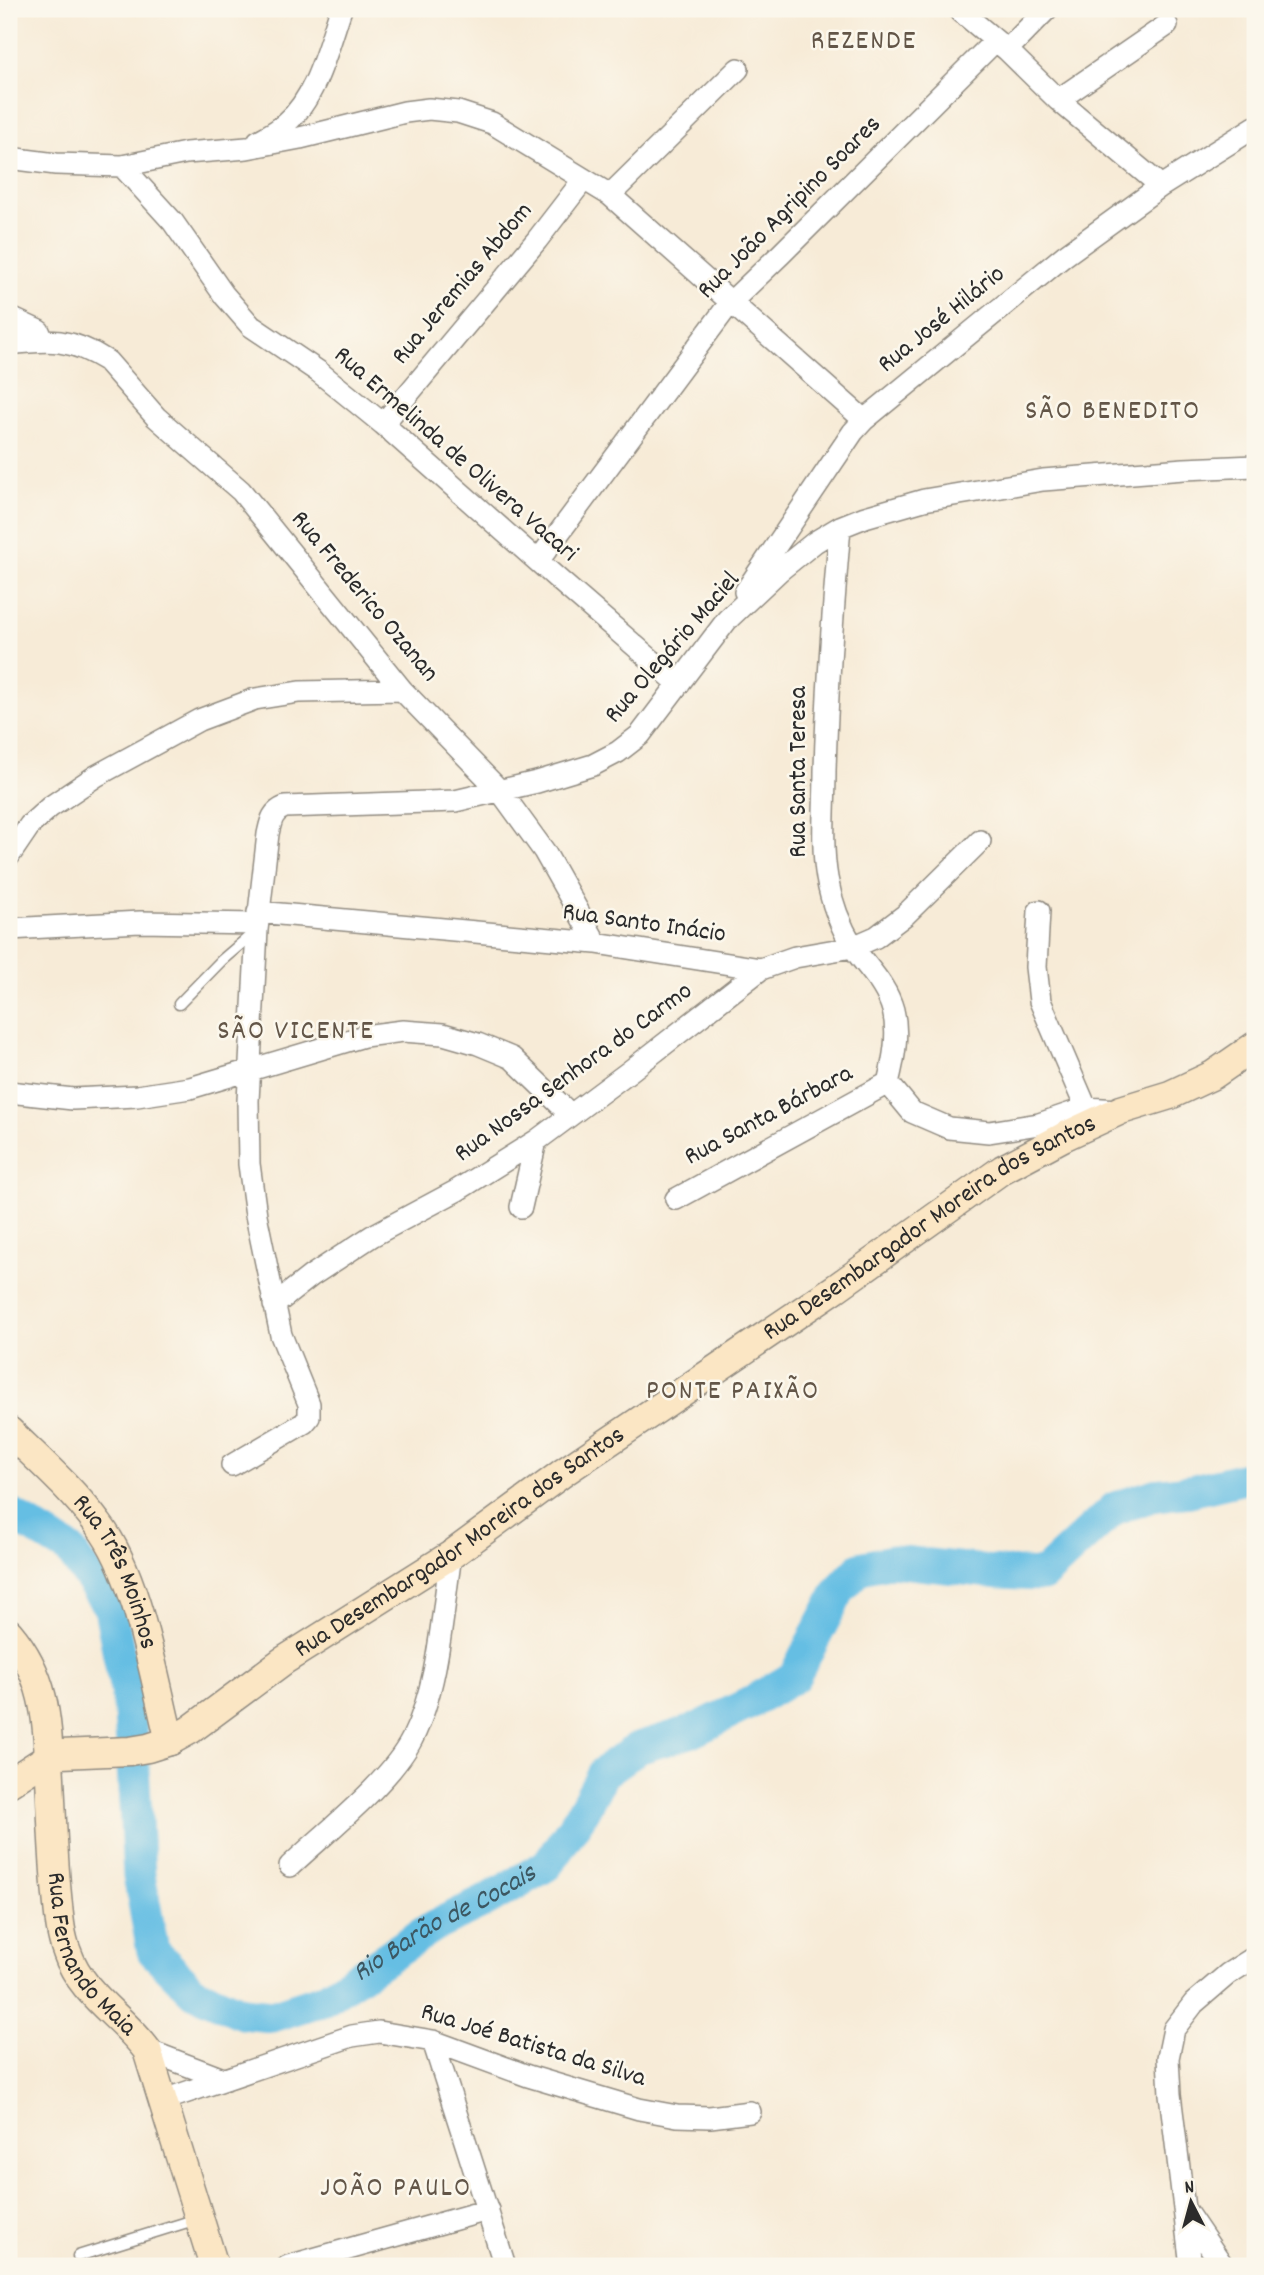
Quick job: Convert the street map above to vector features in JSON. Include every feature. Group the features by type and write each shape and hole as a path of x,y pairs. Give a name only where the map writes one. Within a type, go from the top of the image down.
{"street":[{"path":"247,148 284,125 301,106 320,67 341,9"},
{"path":"958,9 1001,45 1058,100 1161,186"},
{"name":"Rua João Agripino Soares","path":"538,561 730,303 1001,45 1047,9"},
{"path":"1058,100 1167,25"},
{"path":"610,195 738,69"},
{"path":"9,158 56,164 122,166 186,153 247,148 330,132 405,112 458,112 492,123 610,195 864,420"},
{"name":"Rua José Hilário","path":"727,620 787,528 864,420 1064,256 1161,186 1255,127"},
{"name":"Rua Ermelinda de Olivera Vacari","path":"122,166 173,222 233,306 251,326 319,372 383,424 680,684"},
{"name":"Rua Jeremias Abdom","path":"383,424 537,240 584,179"},
{"name":"Rua Frederico Ozanan","path":"9,317 39,331 43,340"},
{"name":"Rua Frederico Ozanan","path":"9,344 43,340 81,346 107,361 156,416 233,483 402,690 501,792 544,851 596,943"},
{"name":"Rua Olegário Maciel","path":"257,922 271,819 276,811 285,807 455,801 501,792 593,765 618,752 640,735 727,620 779,571 815,542 840,527 924,500 1044,480 1184,469 1255,467"},
{"name":"Rua Santa Teresa","path":"840,527 827,688 824,839 827,878 836,911 853,947 872,969 885,990 892,1009 896,1031 888,1083"},
{"path":"9,856 30,825 50,807 96,776 199,720 255,699 299,692 402,690"},
{"name":"Rua Santo Inácio","path":"9,929 141,922 257,922 596,943 761,969 795,957 853,947 876,937 905,915 980,841"},
{"path":"1039,911 1036,967 1040,1000 1086,1108"},
{"path":"232,1465 304,1423 310,1411 281,1335 256,1215 249,1164 249,1071 257,922"},
{"name":"Rua Nossa Senhora do Carmo","path":"274,1305 311,1276 372,1236 456,1191 536,1140 630,1072 761,969"},
{"path":"9,1092 73,1099 137,1096 190,1088 364,1036 403,1031 443,1034 512,1058 570,1114"},
{"name":"Rua Desembargador Moreira dos Santos","path":"60,1755 130,1751 170,1741 190,1730 284,1661 451,1555 564,1472 836,1288 1003,1169 1121,1110 1170,1095 1213,1075 1255,1046"},
{"path":"888,1083 912,1112 949,1128 989,1132 1039,1125 1086,1108 1121,1110"},
{"name":"Rua Santa Bárbara","path":"676,1199 888,1083"},
{"path":"521,1207 536,1140"},
{"name":"Rua Três Moinhos","path":"9,1431 99,1524 120,1560 136,1606 170,1741"},
{"path":"290,1866 375,1786 412,1740 423,1713 436,1656 451,1555"},
{"name":"Rua Fernando Maia","path":"9,1633 36,1674 60,1755 57,1894 61,1934 68,1956 95,1997 136,2035 147,2050 214,2266"},
{"path":"9,1783 60,1755"},
{"path":"1191,2266 1168,2058 1174,2029 1194,2003 1228,1974 1255,1957"},
{"name":"Rua Joé Batista da Silva","path":"164,2100 352,2035 379,2032 433,2042 528,2076 639,2109 677,2116 710,2117 750,2112"},
{"path":"433,2042 505,2266"},
{"path":"147,2050 223,2079"},
{"path":"1183,2205 1223,2266"},
{"path":"288,2266 488,2210"}],"lane":[{"path":"179,1004 257,922"},
{"path":"78,2256 200,2218"}],"waterway":[{"name":"Rio Barão de Cocais","path":"9,1513 70,1550 110,1608 130,1711 139,1875 153,1951 193,1991 242,2013 272,2016 324,1999 434,1926 486,1901 547,1865 579,1818 603,1773 638,1748 693,1731 750,1703 794,1677 840,1589 860,1568 893,1561 1043,1575 1115,1508 1155,1495 1190,1491 1245,1478 1255,1479"}],"district":[{"name":"REZENDE","path":"864,43"},
{"name":"SÃO BENEDITO","path":"1113,413"},
{"name":"SÃO VICENTE","path":"296,1033"},
{"name":"PONTE PAIXÃO","path":"733,1393"},
{"name":"JOÃO PAULO","path":"396,2190"}]}
